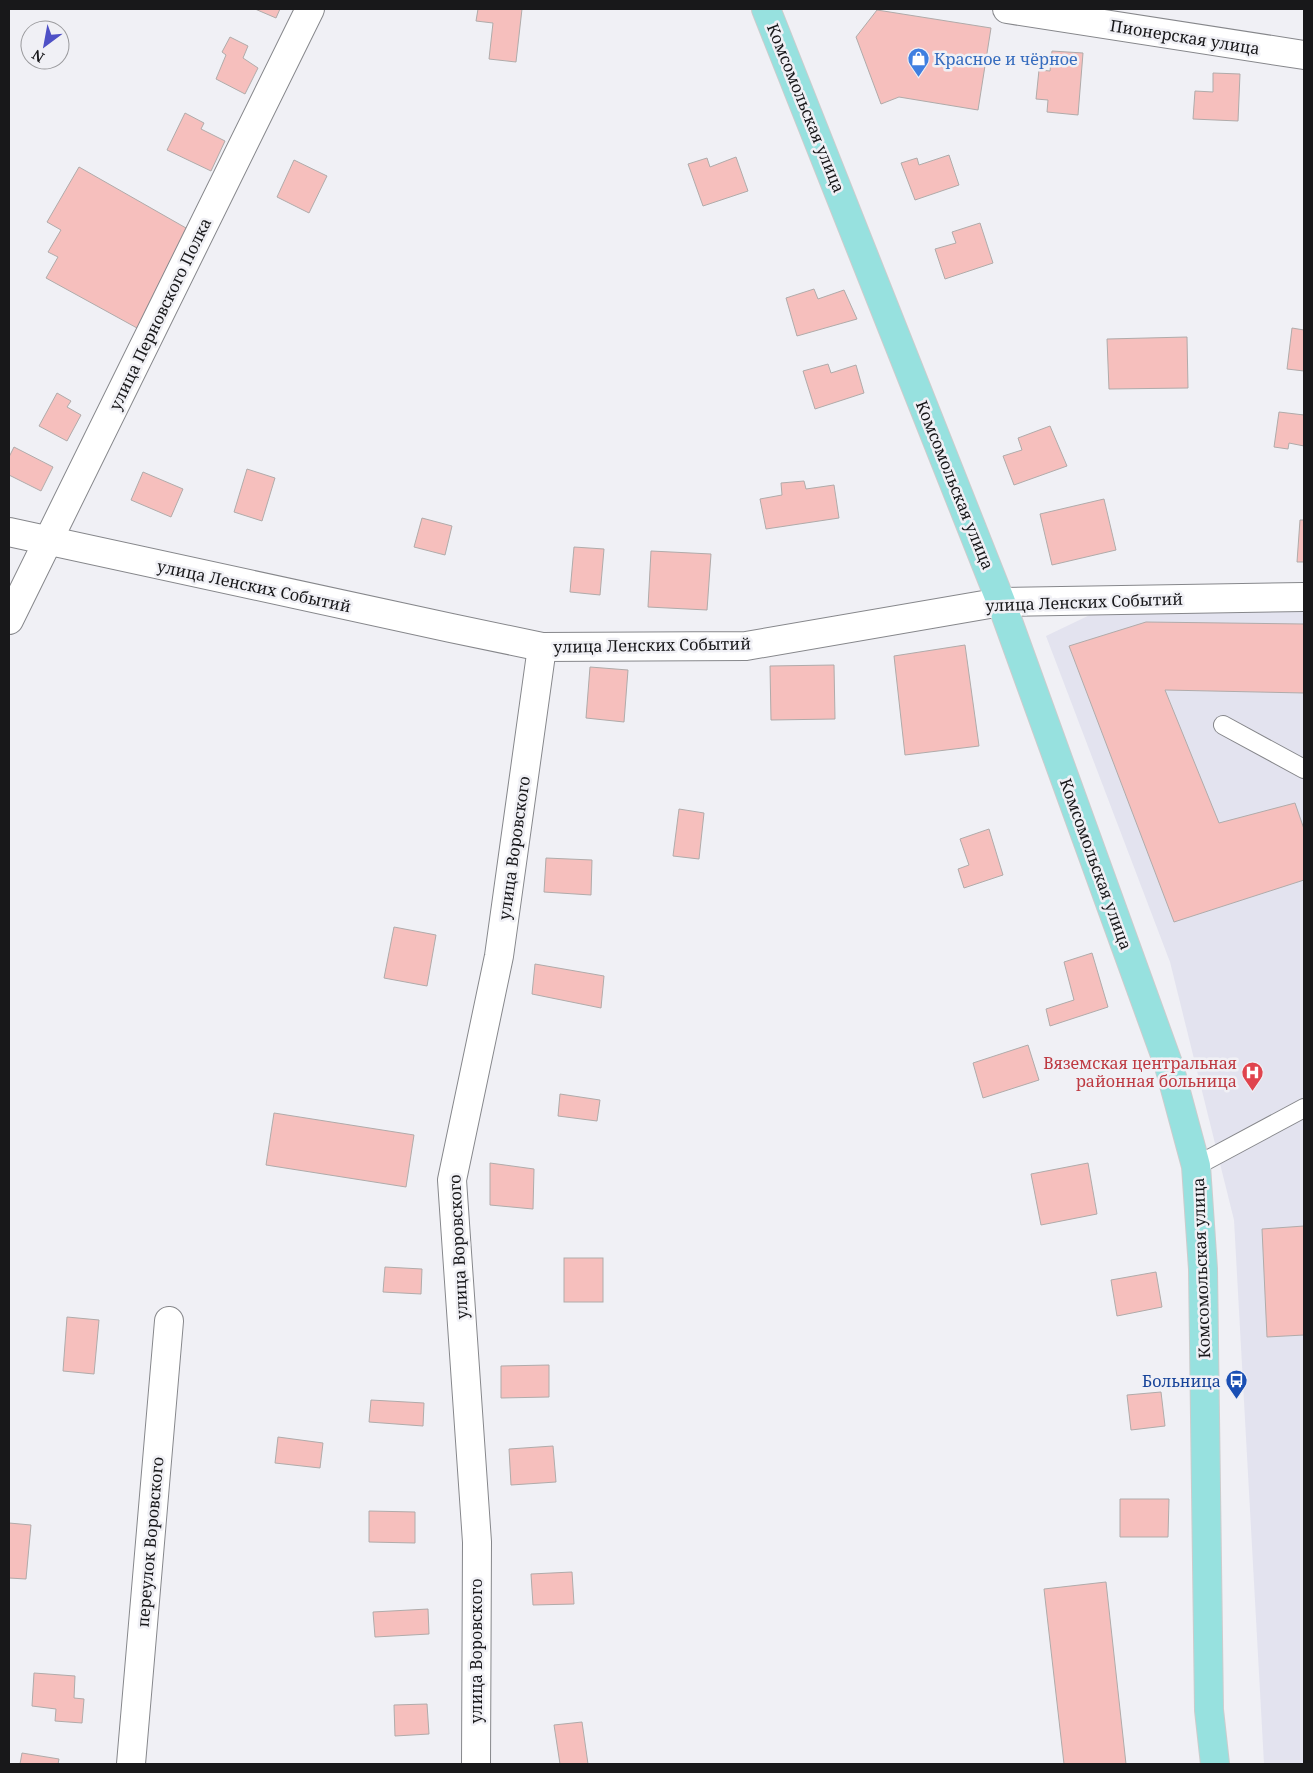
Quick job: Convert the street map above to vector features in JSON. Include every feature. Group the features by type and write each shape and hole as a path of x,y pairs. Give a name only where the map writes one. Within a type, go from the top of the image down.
{"main road":[{"name":"Комсомольская улица","path":"766,9 1001,602 1169,1066 1196,1166 1203,1270 1209,1710 1215,1764"}],"street":[{"name":"улица Перновского Полка","path":"9,620 310,9"},
{"name":"Пионерская улица","path":"1007,9 1304,55"},
{"name":"улица Ленских Событий","path":"9,532 542,646 746,646 1001,602 1304,597"},
{"name":"улица Воровского","path":"476,1764 476,1542 452,1180 499,956 542,646"},
{"name":"переулок Воровского","path":"131,1764 169,1321"}],"lane":[{"path":"1223,725 1304,769"},
{"path":"1196,1166 1304,1108"}],"shaded area":[{"name":"Вяземская центральная районная больница","path":"1304,610 1304,1764 1264,1764 1234,1220 1170,962 1046,636 1094,613"}],"building":[{"path":"255,9 280,9 276,18"},
{"path":"478,9 522,9 516,62 489,59 493,23 476,21"},
{"path":"877,10 991,28 978,110 899,97 881,104 856,37"},
{"path":"230,37 248,46 243,58 258,68 245,94 216,79 226,55 222,52"},
{"path":"1052,51 1083,53 1078,115 1047,112 1048,100 1036,99 1039,70 1050,71"},
{"path":"1213,73 1240,74 1238,121 1193,119 1195,91 1213,92"},
{"path":"185,113 204,123 201,129 225,141 211,171 167,150"},
{"path":"949,155 959,185 915,200 901,163 917,158 919,165"},
{"path":"736,157 748,191 703,206 688,164 707,158 710,167"},
{"path":"294,160 327,176 309,213 277,197"},
{"path":"79,167 193,232 137,328 46,278 58,257 48,252 61,230 47,222"},
{"path":"980,223 993,263 945,279 935,249 956,243 952,232"},
{"path":"814,289 818,299 844,290 857,319 797,336 786,298"},
{"path":"1292,328 1304,330 1304,371 1287,369"},
{"path":"1187,337 1188,388 1109,389 1107,339"},
{"path":"828,364 831,373 856,365 864,393 815,409 803,371"},
{"path":"57,393 71,401 67,407 81,415 67,441 39,426"},
{"path":"1279,412 1304,415 1304,446 1289,443 1288,449 1274,447"},
{"path":"1050,426 1067,466 1014,485 1003,456 1022,450 1018,438"},
{"path":"14,447 53,467 41,491 9,475 9,457"},
{"path":"247,469 275,478 262,521 234,512"},
{"path":"143,472 183,489 171,517 131,500"},
{"path":"804,481 806,489 834,485 839,518 766,529 760,499 782,495 781,483"},
{"path":"1104,499 1116,550 1052,565 1040,514"},
{"path":"422,518 452,526 445,555 414,547"},
{"path":"1300,520 1304,520 1304,562 1297,562"},
{"path":"574,547 604,549 600,595 570,592"},
{"path":"651,551 711,554 707,610 648,607"},
{"path":"1146,622 1304,624 1304,693 1165,690 1219,823 1295,803 1304,829 1304,880 1174,922 1069,646"},
{"path":"965,645 979,746 905,755 894,656"},
{"path":"834,665 835,719 771,720 770,666"},
{"path":"590,667 628,670 624,722 586,718"},
{"path":"679,809 704,813 699,859 673,856"},
{"path":"989,829 1003,875 964,888 958,869 969,865 960,839"},
{"path":"546,858 592,860 591,895 544,892"},
{"path":"394,927 436,935 427,986 384,978"},
{"path":"1092,953 1108,1007 1050,1026 1046,1009 1074,1000 1064,962"},
{"path":"535,964 604,976 601,1008 532,994"},
{"path":"1028,1045 1039,1080 983,1098 973,1063"},
{"path":"560,1094 600,1100 597,1121 558,1116"},
{"path":"274,1113 414,1135 406,1187 266,1165"},
{"path":"490,1163 534,1169 533,1209 490,1205"},
{"path":"1088,1163 1097,1214 1041,1225 1031,1174"},
{"path":"1304,1226 1304,1335 1267,1337 1262,1229"},
{"path":"564,1258 603,1258 603,1302 564,1302"},
{"path":"385,1267 422,1269 421,1294 383,1292"},
{"path":"1156,1272 1162,1307 1117,1316 1111,1280"},
{"path":"67,1317 99,1320 94,1374 63,1371"},
{"path":"549,1365 549,1397 501,1398 501,1366"},
{"path":"1161,1392 1165,1426 1131,1430 1127,1395"},
{"path":"371,1400 424,1403 423,1426 369,1422"},
{"path":"278,1437 323,1443 320,1468 275,1463"},
{"path":"553,1446 556,1482 511,1485 509,1449"},
{"path":"1120,1499 1169,1499 1168,1537 1120,1537"},
{"path":"369,1511 415,1512 415,1543 369,1542"},
{"path":"9,1523 31,1525 26,1579 9,1578"},
{"path":"572,1572 574,1604 533,1605 531,1574"},
{"path":"1106,1582 1126,1764 1064,1764 1044,1589"},
{"path":"428,1609 429,1634 375,1637 373,1612"},
{"path":"34,1673 75,1676 74,1698 84,1699 82,1723 55,1721 56,1709 32,1706"},
{"path":"427,1704 429,1734 395,1736 394,1705"},
{"path":"582,1722 588,1764 560,1764 554,1725"},
{"path":"22,1753 59,1759 58,1764 20,1764"}],"place":[{"name":"Красное и чёрное","path":"918,78"},
{"name":"Вяземская центральная районная больница","path":"1253,1091"},
{"name":"Больница","path":"1237,1400"}]}
